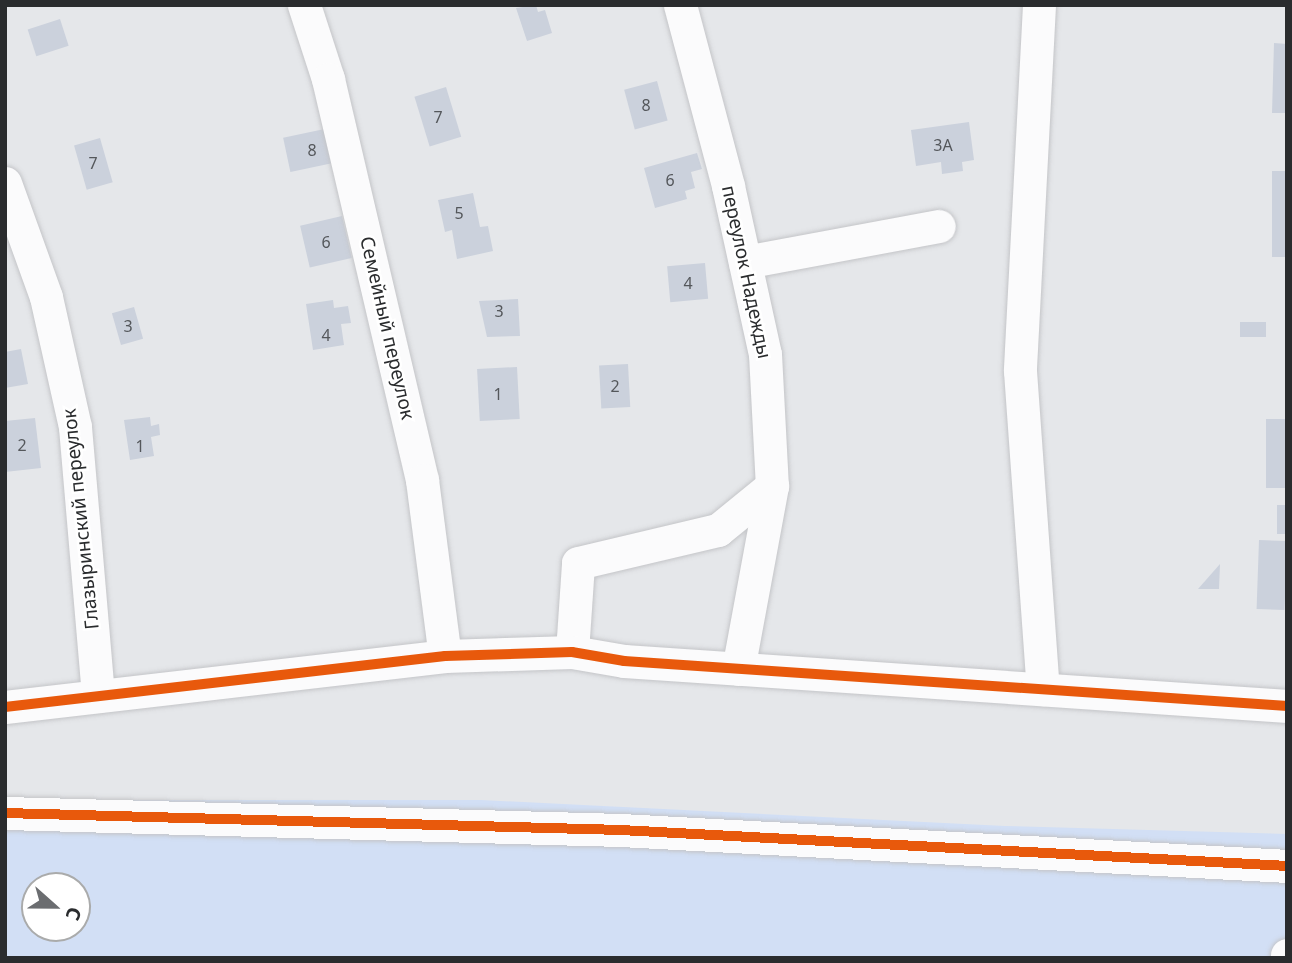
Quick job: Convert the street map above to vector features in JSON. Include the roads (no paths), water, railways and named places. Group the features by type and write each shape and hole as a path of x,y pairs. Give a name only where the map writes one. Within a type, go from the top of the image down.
{"street":[{"name":"Семейный переулок","path":"304,5 328,79 422,480 445,656"},
{"name":"переулок Надежды","path":"680,5 745,262 765,354 772,486 738,668"},
{"path":"1039,5 1020,371 1044,689"},
{"name":"Глазыринский переулок","path":"5,183 46,297 75,427 98,696"},
{"path":"745,262 939,226"},
{"path":"572,652 578,564 718,530 772,486"},
{"path":"5,707 445,656 572,652 624,661 1287,706"},
{"path":"5,813 621,830 1287,866"}]}
